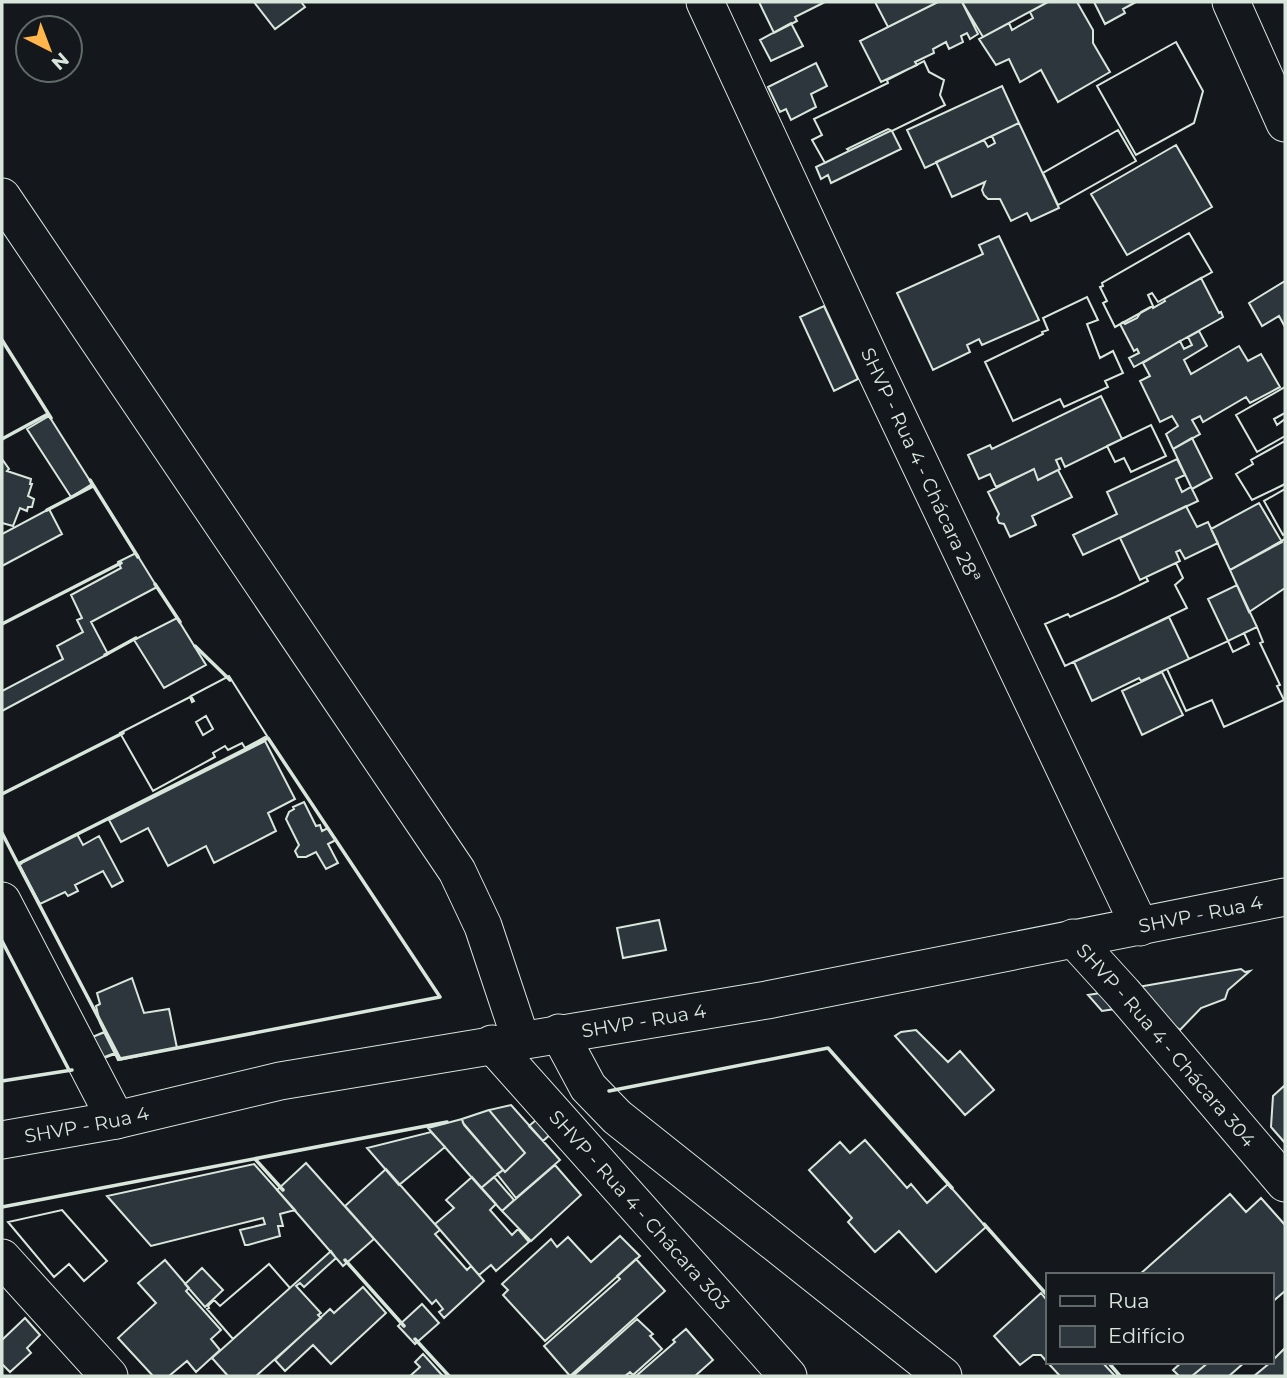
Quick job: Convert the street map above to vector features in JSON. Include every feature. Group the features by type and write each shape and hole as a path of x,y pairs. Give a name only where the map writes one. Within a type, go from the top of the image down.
{"street":[{"name":"SHVP - Rua 4 - Chácara 28ª","path":"705,2 875,369 1140,927"},
{"path":"1231,2 1285,123"},
{"path":"2,197 457,871 483,926 507,1042"},
{"name":"SHVP - Rua 4","path":"2,1140 116,1120 280,1081 767,1000 1285,897"},
{"path":"2,901 116,1120"},
{"name":"SHVP - Rua 4 - Chácara 304","path":"1073,938 1285,1183"},
{"path":"559,1033 588,1087 617,1117 943,1376"},
{"name":"SHVP - Rua 4 - Chácara 303","path":"507,1042 788,1376"},
{"path":"2,1258 109,1376"}],"building":[{"path":"254,2 301,2 305,7 275,29"},
{"path":"759,2 825,2 795,17 797,21 774,33"},
{"path":"875,2 938,2 888,27"},
{"path":"938,2 962,2 978,34 970,39 967,33 961,36 963,42 949,49 946,42 933,49 934,53 915,62 917,65 881,82 860,41"},
{"path":"962,2 1048,2 983,37"},
{"path":"1048,2 1077,2 1093,30 1093,43 1110,72 1058,102 1041,70 1020,82 1009,59 996,65 979,39 1009,23 1012,30 1033,18 1030,12"},
{"path":"1094,2 1136,2 1123,9 1125,13 1105,24"},
{"path":"791,23 803,46 771,61 760,40"},
{"path":"1176,42 1203,91 1194,123 1136,155 1097,86"},
{"path":"1176,42 1203,91 1194,123 1136,155 1097,86"},
{"path":"924,61 929,72 944,80 940,95 945,105 892,131 888,129 825,163 812,140 822,135 814,119 888,83 887,80"},
{"path":"924,61 929,72 944,80 940,95 945,105 892,131 888,129 825,163 812,140 822,135 814,119 888,83 887,80"},
{"path":"816,63 827,86 811,94 816,107 791,120 786,109 780,112 768,87"},
{"path":"1002,86 1019,123 925,168 907,130"},
{"path":"1019,123 1059,208 1031,221 1027,213 1011,221 1000,199 988,199 984,195 982,190 985,182 952,197 936,162 984,140 988,147 995,143 992,136"},
{"path":"1118,130 1136,161 1058,205 1043,173"},
{"path":"1118,130 1136,161 1058,205 1043,173"},
{"path":"890,131 901,149 831,183 828,175 821,179 816,167"},
{"path":"1176,145 1212,207 1127,255 1091,194"},
{"path":"1189,233 1212,272 1158,302 1152,293 1148,295 1153,306 1115,327 1103,303 1107,301 1100,287 1103,286 1102,283"},
{"path":"1189,233 1212,272 1158,302 1152,293 1148,295 1153,306 1115,327 1103,303 1107,301 1100,287 1103,286 1102,283"},
{"path":"999,236 1039,320 982,345 979,339 967,345 970,352 933,370 897,293 983,254 979,245"},
{"path":"1201,278 1223,317 1134,367 1129,358 1139,353 1137,349 1134,351 1120,324 1137,318 1141,312 1152,306 1153,308"},
{"path":"1285,281 1285,327 1279,316 1262,326 1249,303"},
{"path":"1087,297 1098,320 1087,324 1100,358 1113,351 1123,373 1105,381 1108,387 1064,407 1060,399 1013,421 985,362 1043,334 1042,332 1048,330 1043,318"},
{"path":"1087,297 1098,320 1087,324 1100,358 1113,351 1123,373 1105,381 1108,387 1064,407 1060,399 1013,421 985,362 1043,334 1042,332 1048,330 1043,318"},
{"path":"824,306 858,379 834,391 800,317"},
{"path":"1199,331 1207,346 1184,360 1191,374 1239,346 1248,361 1261,354 1280,387 1250,403 1246,397 1203,422 1200,416 1192,420 1200,434 1173,449 1166,434 1178,426 1172,416 1160,422 1140,381 1150,376 1143,363 1180,341 1184,349 1192,345 1188,337"},
{"path":"1285,387 1285,413 1274,419 1277,425 1285,419 1285,436 1257,452 1236,415"},
{"path":"1285,387 1285,413 1274,419 1277,425 1285,419 1285,436 1257,452 1236,415"},
{"path":"1101,396 1122,439 1065,467 1061,458 1056,460 1060,469 1038,480 1034,469 996,487 990,474 979,479 968,455 990,445 992,449"},
{"path":"49,416 92,484 71,497 27,429"},
{"path":"1151,425 1166,456 1131,472 1124,458 1115,462 1107,446"},
{"path":"1151,425 1166,456 1131,472 1124,458 1115,462 1107,446"},
{"path":"1192,438 1212,478 1192,489 1173,449"},
{"path":"1285,441 1285,484 1252,500 1236,474 1253,464 1251,460"},
{"path":"1285,441 1285,484 1252,500 1236,474 1253,464 1251,460"},
{"path":"2,459 9,469 7,471 31,479 32,484 28,496 34,499 32,507 28,507 27,511 20,508 13,526 2,523"},
{"path":"1177,459 1185,475 1176,479 1182,492 1191,487 1198,501 1083,555 1073,535 1117,514 1107,492"},
{"path":"1034,469 1038,480 1058,470 1072,497 1032,516 1036,525 1010,537 1004,524 999,523 999,514 988,492"},
{"path":"1285,489 1285,534 1283,535 1264,501"},
{"path":"1285,489 1285,534 1283,535 1264,501"},
{"path":"1259,503 1282,542 1230,570 1211,529"},
{"path":"1186,506 1197,527 1208,522 1218,543 1185,559 1180,550 1176,552 1180,561 1140,580 1120,538"},
{"path":"49,509 62,534 2,566 2,534"},
{"path":"1285,539 1285,588 1249,612 1230,570"},
{"path":"136,553 157,587 91,622 108,654 2,711 2,691 63,659 57,646 83,632 77,620 82,618 71,595 121,568 118,562"},
{"path":"1176,563 1183,578 1175,585 1187,608 1065,666 1045,624 1068,614 1070,617 1117,596 1148,581 1146,577"},
{"path":"1176,563 1183,578 1175,585 1187,608 1065,666 1045,624 1068,614 1070,617 1117,596 1148,581 1146,577"},
{"path":"1237,585 1257,627 1228,641 1208,599"},
{"path":"1169,617 1189,659 1141,681 1139,678 1092,701 1074,662"},
{"path":"177,618 206,665 164,688 134,640"},
{"path":"1257,627 1263,642 1260,643 1280,685 1277,686 1284,700 1224,727 1212,700 1186,711 1167,669 1228,641 1233,652 1249,644 1244,633"},
{"path":"1257,627 1263,642 1260,643 1280,685 1277,686 1284,700 1224,727 1212,700 1186,711 1167,669 1228,641 1233,652 1249,644 1244,633"},
{"path":"1162,672 1183,715 1142,735 1122,691"},
{"path":"229,676 267,736 245,748 242,743 228,750 225,746 213,753 215,757 153,791 120,733 190,697 192,702 194,701 191,696","holes":["206,716 213,729 203,735 196,722"]},
{"path":"229,676 267,736 245,748 242,743 228,750 225,746 213,753 215,757 153,791 120,733 190,697 192,702 194,701 191,696","holes":["206,716 213,729 203,735 196,722"]},
{"path":"265,741 295,799 268,813 276,831 214,863 206,846 168,866 148,828 121,842 109,820"},
{"path":"304,802 316,826 320,825 322,831 328,828 336,840 328,844 338,863 326,869 316,852 306,857 298,857 295,851 299,845 286,819 293,807"},
{"path":"77,834 83,845 99,836 123,881 112,887 103,871 75,885 78,891 68,896 65,892 40,904 19,864"},
{"path":"659,920 666,950 623,958 617,928"},
{"path":"1241,969 1250,971 1228,990 1225,999 1201,1008 1180,1030 1150,1007 1138,987"},
{"path":"132,978 144,1013 169,1009 177,1048 118,1060 100,1023 96,1006 100,1004 97,993"},
{"path":"1138,987 1128,1007 1102,1011 1088,995"},
{"path":"916,1030 948,1062 960,1051 994,1090 965,1115 895,1036 901,1032"},
{"path":"104,1032 115,1054 99,1060 90,1038"},
{"path":"104,1032 115,1054 99,1060 90,1038"},
{"path":"105,1032 115,1053 73,1069 65,1048"},
{"path":"1285,1085 1285,1143 1271,1127 1273,1096"},
{"path":"559,1100 572,1115 543,1141 529,1126"},
{"path":"511,1105 560,1160 516,1198 497,1174 503,1170 505,1172 525,1153 489,1110"},
{"path":"489,1110 525,1153 505,1172 463,1123 462,1119"},
{"path":"462,1119 464,1125 503,1170 481,1188 428,1128"},
{"path":"431,1132 445,1147 399,1185 367,1148"},
{"path":"865,1140 907,1188 911,1184 927,1203 948,1184 986,1227 936,1272 899,1231 875,1252 848,1222 852,1218 809,1170 840,1142 850,1153"},
{"path":"306,1163 374,1239 343,1266 277,1190"},
{"path":"254,1164 295,1210 280,1214 283,1226 278,1226 280,1236 248,1245 245,1245 240,1230 265,1224 263,1218 151,1246 107,1196"},
{"path":"555,1165 581,1195 531,1241 502,1211"},
{"path":"386,1169 440,1230 435,1234 467,1270 471,1266 484,1281 444,1318 439,1312 443,1309 436,1300 432,1304 345,1206"},
{"path":"472,1177 496,1204 490,1210 512,1235 518,1229 529,1242 496,1271 491,1265 479,1275 435,1224 454,1208 446,1200"},
{"path":"494,1177 514,1200 502,1211 481,1188"},
{"path":"1230,1194 1246,1212 1261,1198 1285,1225 1285,1291 1273,1301 1273,1273 1141,1273"},
{"path":"62,1210 107,1261 84,1281 69,1264 54,1277 8,1222"},
{"path":"62,1210 107,1261 84,1281 69,1264 54,1277 8,1222"},
{"path":"620,1236 640,1256 545,1341 503,1295 508,1290 502,1284 551,1239 557,1247 568,1237 591,1262"},
{"path":"331,1251 336,1258 304,1287 300,1283 296,1286 321,1313 318,1315 321,1318 256,1376 228,1376 212,1358"},
{"path":"636,1259 665,1291 570,1376 544,1346 620,1279 617,1276"},
{"path":"165,1260 189,1288 186,1291 221,1330 211,1339 220,1350 196,1372 187,1361 169,1376 153,1376 118,1338 156,1303 138,1283"},
{"path":"269,1264 290,1288 233,1339 207,1309 208,1306 214,1300 220,1306"},
{"path":"269,1264 290,1288 233,1339 207,1309 208,1306 214,1300 220,1306"},
{"path":"202,1268 223,1290 205,1307 185,1284"},
{"path":"363,1287 386,1313 331,1364 313,1345 285,1371 275,1360 330,1309 334,1313"},
{"path":"1041,1293 1046,1297 1046,1361 1041,1355 1033,1355 1020,1365 994,1336"},
{"path":"422,1304 439,1323 415,1344 398,1326"},
{"path":"25,1318 40,1335 27,1348 31,1353 10,1372 2,1364 2,1340"},
{"path":"637,1319 653,1334 650,1336 662,1349 633,1375 630,1372 625,1376 573,1376"},
{"path":"686,1329 713,1360 695,1376 636,1376 675,1342 673,1340"},
{"path":"1285,1348 1285,1376 1254,1376 1269,1364 1273,1364 1273,1360"},
{"path":"423,1354 443,1376 410,1376 420,1367 415,1362"},
{"path":"1049,1364 1104,1364 1115,1376 1060,1376"},
{"path":"1180,1364 1207,1364 1192,1376 1179,1376 1173,1370"},
{"path":"1207,1364 1243,1364 1229,1376 1192,1376"}],"wall":[{"path":"2,340 51,418"},
{"path":"2,439 48,414"},
{"path":"90,480 138,557"},
{"path":"47,510 93,486"},
{"path":"2,624 121,563"},
{"path":"155,584 180,622"},
{"path":"105,655 136,638"},
{"path":"195,646 230,680"},
{"path":"2,794 123,733"},
{"path":"268,738 440,997 120,1059 18,864 268,738"},
{"path":"2,833 18,864 21,863"},
{"path":"2,941 69,1070"},
{"path":"609,1091 828,1048 952,1188"},
{"path":"2,1081 72,1070"},
{"path":"2,1207 447,1122"},
{"path":"255,1159 283,1190"},
{"path":"984,1224 1046,1294"},
{"path":"345,1260 404,1326"},
{"path":"415,1339 449,1376"},
{"path":"1110,1364 1120,1376"}]}
